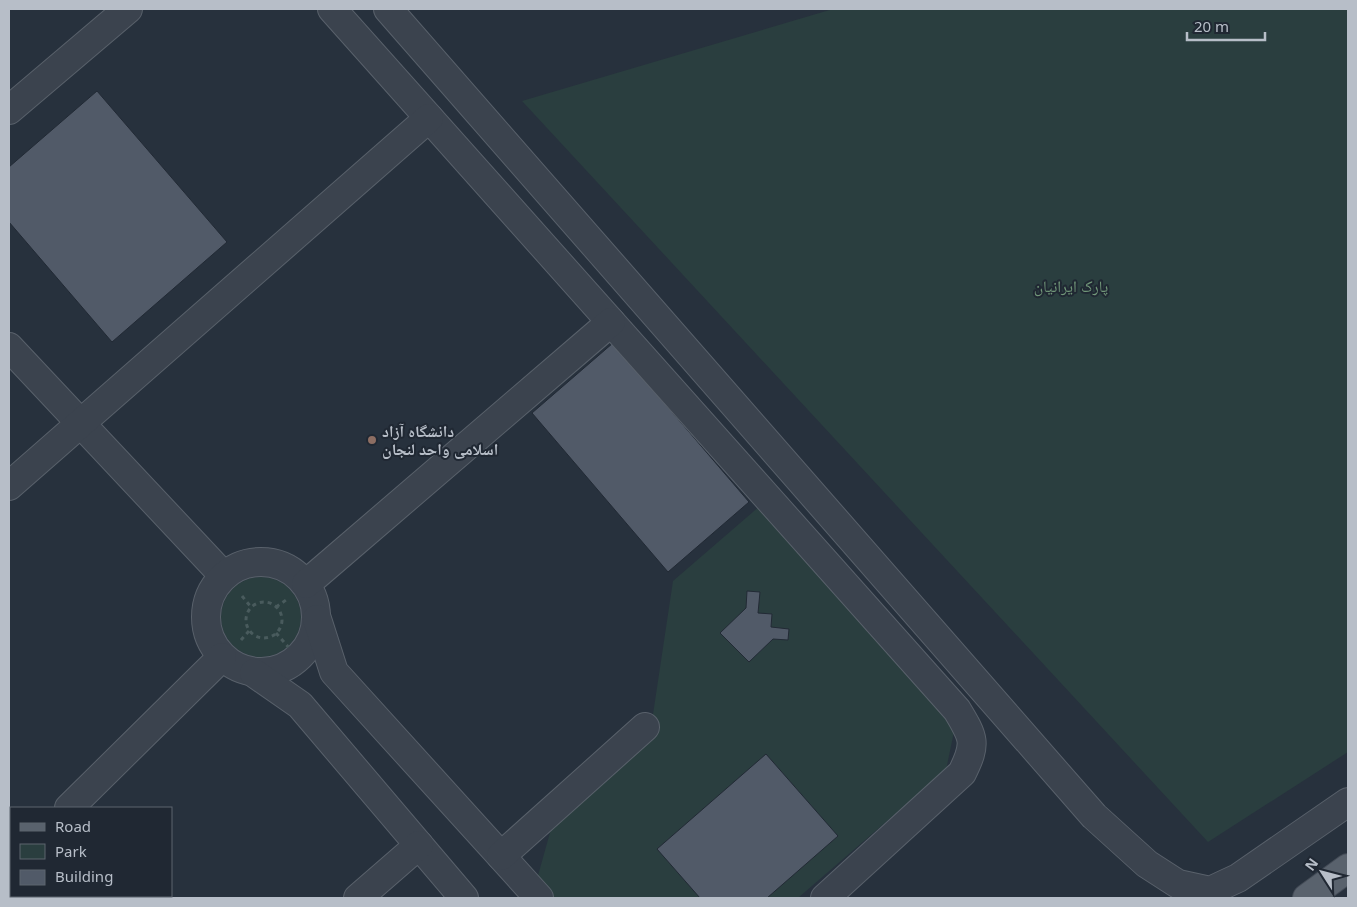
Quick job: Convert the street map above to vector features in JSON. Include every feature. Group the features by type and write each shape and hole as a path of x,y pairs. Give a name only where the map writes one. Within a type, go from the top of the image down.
{"main road":[{"path":"1307,898 1348,868"}],"street":[{"path":"9,110 128,9"},
{"path":"332,9 957,710 971,732 972,753 962,773 825,898"},
{"path":"388,9 1094,816 1147,864 1178,884 1210,891 1238,878 1348,802"},
{"path":"9,486 429,118"},
{"path":"306,584 611,322"},
{"path":"9,346 224,576"},
{"path":"464,898 300,705 254,673 236,667 222,657 211,642 206,625 206,607 212,590 224,576 240,566 257,561 276,563 293,571 306,584 314,600 317,618 334,672 540,898"},
{"path":"254,673 272,672 290,665 304,653 313,637 317,618"},
{"path":"70,807 222,657"},
{"path":"501,856 645,727"},
{"path":"358,898 419,845"}],"path":[{"path":"266,602 276,607 282,617 282,623 276,633 265,638 259,638 249,632 246,620 250,608 254,604 266,602"},
{"path":"276,633 298,658"}],"green space":[{"name":"پارک ایرانیان","path":"833,9 1348,9 1348,752 1208,842 522,101"},
{"path":"761,505 955,727 946,770 798,898 554,898 537,879 551,829 649,741 673,581"},
{"path":"253,577 269,577 290,588 301,609 301,625 290,646 269,657 253,657 239,651 227,639 221,625 221,609 227,595 239,583"}],"building":[{"path":"97,91 227,242 112,342 9,222 9,167"},
{"path":"613,343 749,502 668,572 532,413"},
{"path":"747,591 760,592 758,613 772,614 771,627 789,629 788,640 773,639 749,662 720,633 746,608"},
{"path":"766,754 838,836 767,898 700,898 657,849"}],"place":[{"name":"دانشگاه آزاد اسلامی واحد لنجان","path":"372,440"}]}
